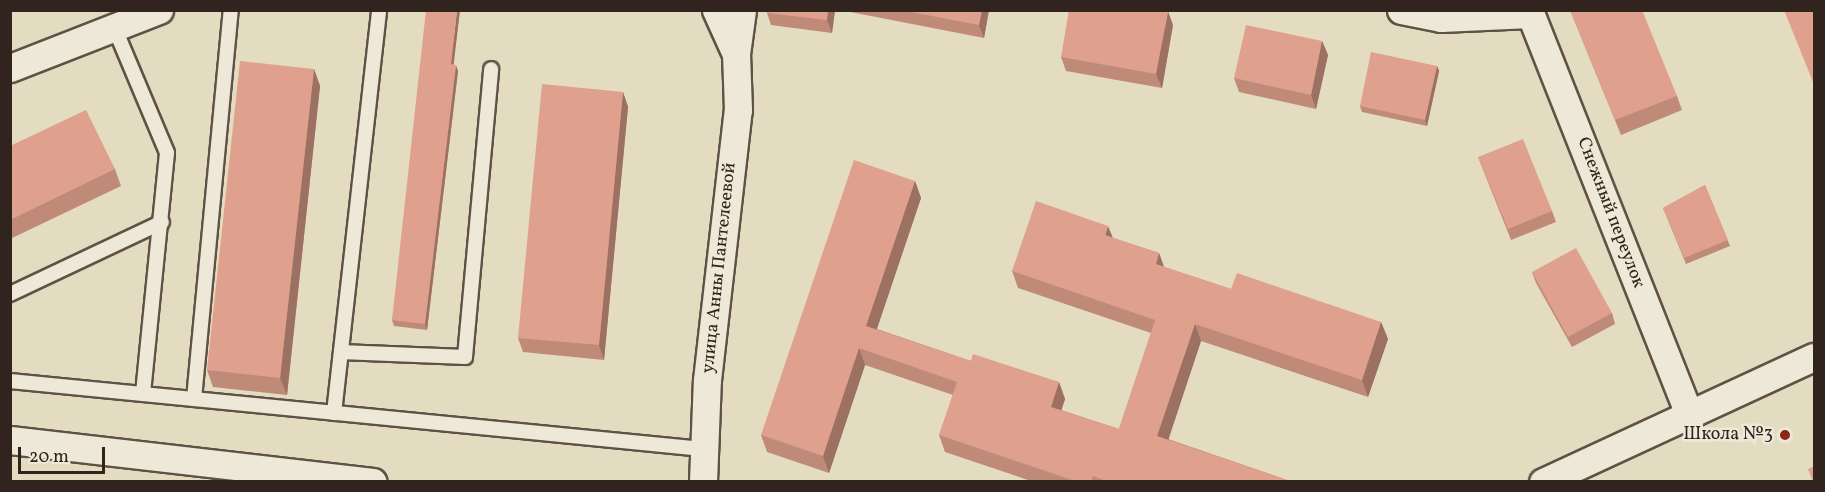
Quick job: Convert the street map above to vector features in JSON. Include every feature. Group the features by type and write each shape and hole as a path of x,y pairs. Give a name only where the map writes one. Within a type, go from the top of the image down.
{"street":[{"path":"10,68 112,20 159,10"},
{"name":"улица Анны Пантелеевой","path":"716,10 736,54"},
{"name":"улица Анны Пантелеевой","path":"703,482 703,449 715,301 738,110 736,54 742,10"},
{"name":"Снежный переулок","path":"1401,10 1442,18 1529,12 1688,412"},
{"path":"1543,482 1688,412 1815,357"},
{"path":"10,440 373,482"}],"lane":[{"path":"194,399 231,10"},
{"path":"334,413 379,10"},
{"path":"112,20 167,153 162,222 143,394"},
{"path":"341,352 465,357 491,69"},
{"path":"10,294 162,222"},
{"path":"10,381 703,449"}],"building":[{"path":"426,10 457,10 451,64 456,65 425,324 392,320"},
{"path":"767,10 828,10 827,20 767,13"},
{"path":"901,10 982,10 979,25"},
{"path":"1069,10 1168,11 1156,74 1061,57"},
{"path":"1570,10 1642,10 1677,96 1615,120"},
{"path":"1784,10 1815,10 1815,87"},
{"path":"1246,25 1322,41 1311,95 1234,78"},
{"path":"1371,52 1437,66 1425,120 1360,106"},
{"path":"240,61 314,69 280,378 207,370"},
{"path":"542,84 623,92 599,345 518,338"},
{"path":"86,110 115,169 10,220 10,146"},
{"path":"1523,139 1552,211 1508,229 1478,157"},
{"path":"854,160 915,181 866,326 971,361 973,354 1059,382 1051,407 1119,429 1155,320 1012,271 1036,201 1108,226 1105,235 1159,253 1156,264 1231,289 1237,273 1381,322 1362,380 1195,324 1157,436 1293,482 1109,482 1093,476 1091,482 1078,482 939,435 957,382 859,348 823,456 761,435"},
{"path":"1705,185 1728,240 1684,258 1663,208"},
{"path":"1576,248 1612,313 1568,337 1532,272"},
{"path":"1815,466 1815,482 1813,482 1808,469"}],"place":[{"name":"Школа №3","path":"1785,435"}]}
